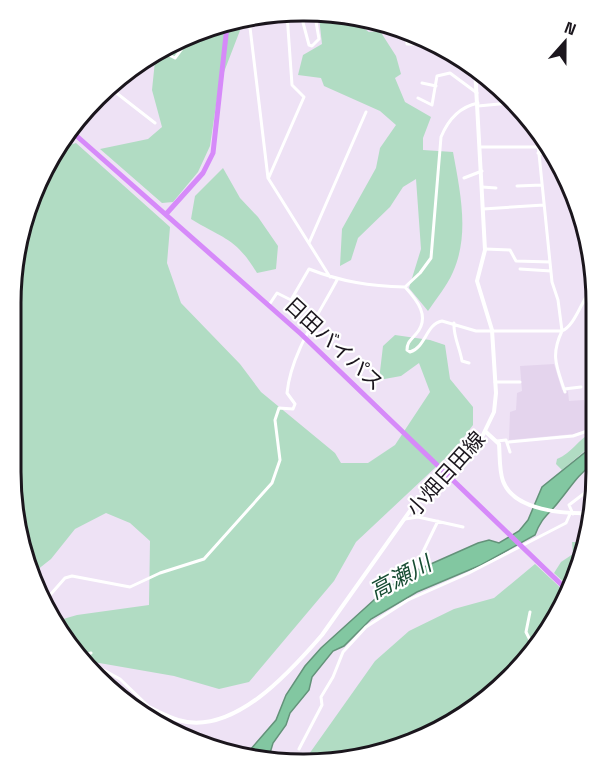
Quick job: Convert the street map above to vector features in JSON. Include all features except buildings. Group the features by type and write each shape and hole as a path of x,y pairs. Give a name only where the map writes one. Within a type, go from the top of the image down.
{"highway":[{"path":"167,213 203,173 213,153 226,32"},
{"name":"日田バイパス","path":"77,135 306,339 562,586"}],"main road":[{"name":"小畑日田線","path":"141,702 179,720 200,723 224,718 254,702 305,655 322,635 417,501 469,454 486,432 495,406 495,382 492,330 477,281 485,249 476,80"},
{"path":"486,432 497,441 501,471 507,490 519,500 532,504 560,512 583,513"}],"street":[{"path":"303,21 309,45 312,46 319,39 316,22"},
{"path":"268,178 304,97 292,84 288,22"},
{"path":"250,26 268,178 330,278"},
{"path":"169,55 175,58 182,49"},
{"path":"418,98 432,105 437,76 450,74 477,93"},
{"path":"422,83 436,86"},
{"path":"116,92 154,123"},
{"path":"269,305 277,292 291,300 309,270 363,286 405,287 420,273 431,258 441,137 445,127 456,114 478,105 502,103"},
{"path":"309,243 366,112"},
{"path":"481,147 538,147 551,271 562,331 554,355 565,390 581,387"},
{"path":"538,153 542,154"},
{"path":"464,178 482,171"},
{"path":"517,186 542,185"},
{"path":"482,187 496,188"},
{"path":"483,209 544,205"},
{"path":"485,249 510,250 514,260 550,262"},
{"path":"520,269 551,271"},
{"path":"50,596 65,579 72,576 130,587 160,573 204,559 272,483 280,460 274,420 279,408 294,409 295,404 287,393 287,383 306,339 337,280"},
{"path":"405,287 419,304 423,321 406,350 415,350 437,322 454,323 476,331 562,331 568,328 586,295"},
{"path":"454,323 453,333 458,340 462,361 469,363"},
{"path":"495,382 520,382"},
{"path":"497,441 573,436 586,431"},
{"path":"509,442 510,452"},
{"path":"299,749 322,705 321,697 333,677 339,658 366,627 408,600 566,523 571,514 569,505 585,493"},
{"path":"405,519 418,517 463,527"},
{"path":"416,566 438,521"},
{"path":"530,612 526,632 530,640"},
{"path":"102,669 120,679 147,705"}],"shaded area":[{"path":"320,22 359,26 369,32 381,32 396,56 401,74 395,78 405,102 431,117 423,138 423,150 453,152 462,212 461,243 451,277 428,311 409,288 421,249 416,179 403,187 390,207 358,238 351,260 340,266 342,229 376,168 380,148 396,125 380,111 324,86 321,78 298,75 303,55 322,44"},
{"path":"241,28 219,85 210,146 198,172 173,202 162,203 100,149 148,139 162,127 152,90 155,64 195,43"},
{"path":"76,143 170,227 167,263 181,303 240,364 261,392 335,453 341,463 368,463 395,445 430,392 419,363 401,376 379,380 383,346 395,335 430,340 445,345 450,379 473,407 473,425 455,449 356,542 334,581 249,682 219,689 174,676 95,662 79,643 63,619 149,605 150,541 130,523 106,513 75,529 51,559 39,569 36,562 26,527 21,471 23,267 36,213 50,179 70,145"},
{"path":"223,168 240,198 258,217 278,246 276,269 257,273 235,246 191,219 195,196"},
{"path":"554,364 562,390 568,391 569,401 584,400 586,430 574,434 509,440 510,412 516,410 517,393 522,391 520,366"},
{"path":"586,436 586,450 562,470 556,464 557,459"},
{"path":"586,452 586,470 543,520 535,535 481,565 417,592 371,619 344,646 333,651 312,677 309,690 290,713 286,725 273,743 270,752 251,749 276,720 286,695 305,666 321,648 386,589 415,571 478,543 489,540 499,543 519,531 528,520 542,487"},
{"path":"572,542 577,542 571,562 563,582 554,573 561,562 573,554"},
{"path":"535,564 561,588 548,613 516,658 490,684 445,716 412,732 377,744 340,752 309,754 375,661 409,631 454,609 494,598"}],"water label":[{"name":"高瀬川","path":"400,577"}]}
